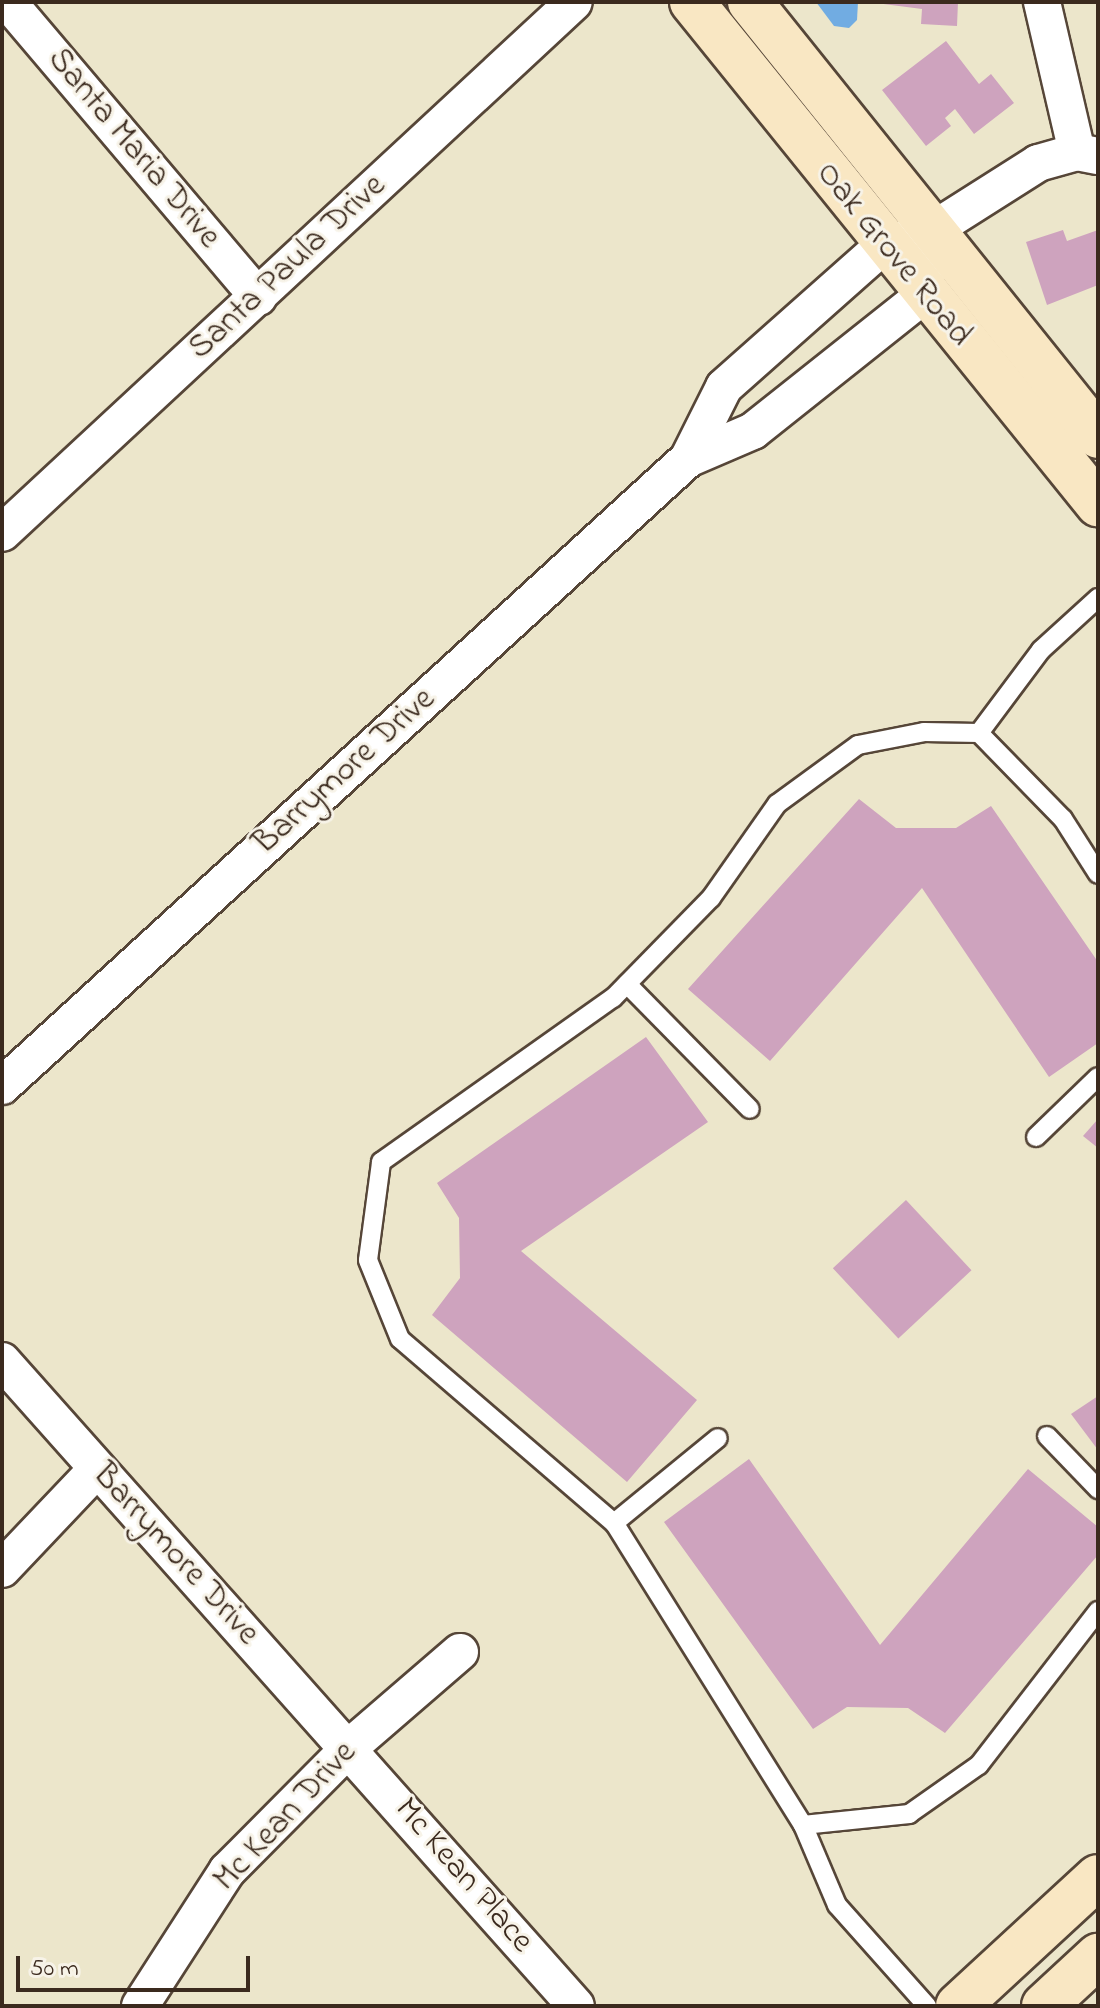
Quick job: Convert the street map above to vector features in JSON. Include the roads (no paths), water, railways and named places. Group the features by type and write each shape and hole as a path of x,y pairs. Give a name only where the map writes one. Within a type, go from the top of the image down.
{"main road":[{"name":"Oak Grove Road","path":"692,2 924,295 1098,504"},
{"name":"Oak Grove Road","path":"750,2 1098,436"},
{"path":"958,2006 1098,1877"},
{"path":"1044,2006 1098,1956"}],"street":[{"name":"Santa Paula Drive","path":"2,533 574,2"},
{"path":"1042,2 1087,154"},
{"name":"Santa Maria Drive","path":"10,17 258,297"},
{"name":"Barrymore Drive","path":"688,459 724,387 884,245 931,231 1038,163 1087,154"},
{"path":"924,295 931,231"},
{"name":"Barrymore Drive","path":"2,1086 688,459 753,431 924,295"},
{"name":"Barrymore Drive","path":"2,1361 351,1746"},
{"path":"2,1569 97,1469"},
{"name":"Mc Kean Drive","path":"140,2006 227,1871 351,1746 460,1652"},
{"name":"Mc Kean Place","path":"351,1746 576,2006"}],"lane":[{"path":"979,733 1041,650 1098,598"},
{"path":"927,2006 837,1905 803,1825 614,1523 400,1339 368,1260 381,1162 627,984 711,898 777,804 846,754 924,732 979,733 1063,819 1098,874"},
{"path":"627,984 750,1109"},
{"path":"1036,1137 1098,1077"},
{"path":"1047,1436 1098,1489"},
{"path":"614,1523 718,1438"},
{"path":"803,1825 909,1814 979,1765 1098,1611"}],"water":[{"path":"816,2 858,2 857,20 849,28 834,26"}]}
